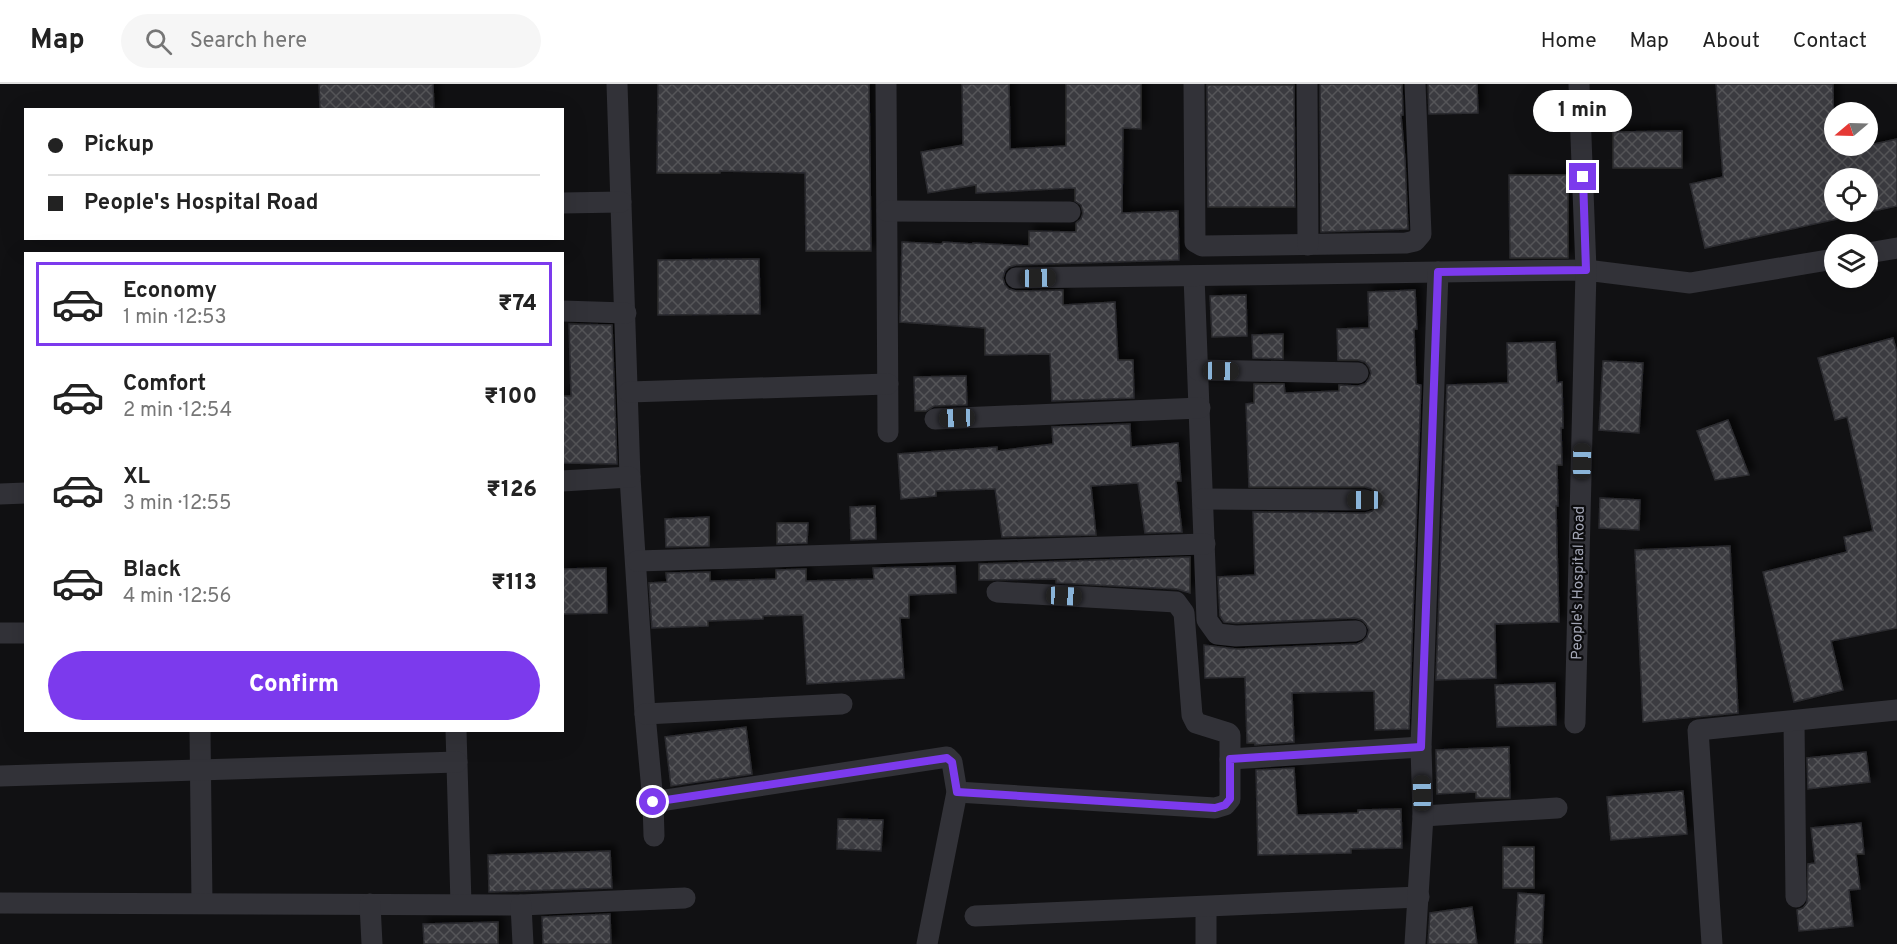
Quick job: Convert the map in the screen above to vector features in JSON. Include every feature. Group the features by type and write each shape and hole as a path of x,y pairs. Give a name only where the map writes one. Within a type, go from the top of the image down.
{"street":[{"path":"617,84 630,477 654,836"},
{"path":"886,84 888,432"},
{"path":"1194,84 1195,242 1202,246 1415,241 1421,234 1415,84"},
{"path":"1307,84 1308,245"},
{"name":"People's Hospital Road","path":"1575,723 1586,270 1579,84"},
{"path":"564,203 621,202"},
{"path":"887,210 1070,212"},
{"path":"1878,251 1897,248"},
{"path":"1016,278 1586,270 1690,283 1824,261"},
{"path":"1415,944 1423,816 1421,747 1438,272"},
{"path":"1194,276 1207,620 1217,634 1236,636 1356,631"},
{"path":"564,311 626,313"},
{"path":"1198,370 1358,373"},
{"path":"628,392 888,384"},
{"path":"935,419 1200,408"},
{"path":"564,481 630,477"},
{"path":"0,494 24,493"},
{"path":"1203,499 1365,500"},
{"path":"637,561 1205,544"},
{"path":"957,792 1215,808 1225,805 1230,799 1230,735 1196,723 1192,715 1184,613 1176,602 997,592"},
{"path":"0,633 24,633"},
{"path":"645,714 842,704"},
{"path":"1712,944 1698,730 1897,710"},
{"path":"1794,721 1796,897"},
{"path":"200,732 202,903"},
{"path":"456,732 460,904"},
{"path":"1230,759 1421,747"},
{"path":"653,802 947,758 952,762 957,792 927,944"},
{"path":"0,776 457,762"},
{"path":"1423,816 1557,808"},
{"path":"975,916 1419,897"},
{"path":"0,903 521,905 686,898"},
{"path":"370,904 372,944"},
{"path":"521,905 523,944"},
{"path":"1206,907 1206,944"}],"building":[{"path":"319,84 433,84 434,108 320,108"},
{"path":"658,84 869,84 871,251 806,251 805,173 720,171 720,173 657,173"},
{"path":"962,84 1009,84 1010,149 1066,146 1066,84 1141,84 1141,129 1123,128 1122,213 1178,211 1179,260 1016,265 1005,271 1003,278 1009,289 1016,291 1063,290 1063,305 1115,302 1118,360 1133,360 1134,398 1052,401 1050,354 985,355 985,328 900,322 902,242 1029,246 1029,231 1076,232 1076,223 1081,219 1083,213 1081,205 1075,201 1075,188 976,193 976,185 928,193 921,152 963,145"},
{"path":"1402,84 1403,115 1401,115 1408,229 1321,232 1320,85"},
{"path":"1428,84 1477,84 1478,113 1429,114"},
{"path":"1716,84 1833,84 1833,102 1824,102 1824,156 1878,156 1878,143 1897,139 1897,206 1878,210 1878,168 1824,168 1824,222 1705,248 1690,184 1723,177"},
{"path":"1207,85 1294,85 1295,207 1208,207"},
{"path":"1682,131 1682,168 1613,168 1613,132"},
{"path":"1509,175 1568,175 1568,258 1510,258"},
{"path":"759,259 760,314 658,315 658,260"},
{"path":"1415,290 1416,384 1421,385 1409,729 1375,730 1374,691 1292,693 1294,742 1255,745 1255,743 1247,743 1245,677 1205,678 1204,645 1237,649 1357,644 1367,637 1369,630 1362,620 1355,618 1224,622 1220,616 1218,577 1255,575 1253,512 1365,513 1372,511 1378,501 1376,493 1365,487 1249,487 1246,404 1254,403 1254,384 1284,384 1285,393 1339,391 1339,385 1365,384 1371,373 1365,362 1338,360 1337,329 1369,328 1368,292"},
{"path":"1246,295 1247,336 1212,337 1210,296"},
{"path":"569,324 612,325 617,464 564,463 564,396 571,396"},
{"path":"1283,334 1283,359 1253,358 1252,335"},
{"path":"1893,338 1897,352 1897,628 1831,641 1843,690 1794,702 1763,572 1847,552 1844,537 1873,531 1847,417 1835,420 1818,358"},
{"path":"1555,342 1557,383 1562,382 1563,428 1561,428 1562,465 1557,465 1558,506 1556,506 1559,622 1495,624 1496,678 1436,680 1447,385 1508,383 1507,343"},
{"path":"1603,361 1643,363 1639,433 1599,430"},
{"path":"966,376 967,405 934,406 926,411 915,411 914,377"},
{"path":"1728,420 1749,475 1715,480 1697,431"},
{"path":"1130,424 1131,447 1178,443 1181,481 1176,481 1182,532 1145,533 1138,483 1091,486 1096,535 1002,537 995,489 936,491 936,496 901,499 898,454 997,447 997,451 1053,444 1052,427"},
{"path":"1600,498 1640,500 1639,530 1599,528"},
{"path":"875,506 876,539 851,540 850,507"},
{"path":"709,517 709,546 666,547 665,519"},
{"path":"777,523 808,523 807,543 777,544"},
{"path":"1730,546 1738,713 1643,722 1635,550"},
{"path":"1190,557 1190,593 1177,589 1056,583 1056,579 979,580 979,564"},
{"path":"955,566 956,593 909,595 909,618 900,618 904,678 807,684 803,615 708,621 708,626 652,628 649,583 667,582 666,573 710,572 710,581 776,579 776,570 806,569 806,581 874,579 873,568"},
{"path":"606,568 607,613 564,614 564,569"},
{"path":"1555,683 1556,725 1497,727 1495,685"},
{"path":"746,727 752,774 671,786 665,737"},
{"path":"1509,747 1510,798 1476,798 1476,792 1437,794 1436,750"},
{"path":"1866,752 1870,782 1808,789 1807,758"},
{"path":"1294,768 1297,815 1401,809 1402,848 1351,849 1351,853 1258,855 1256,770"},
{"path":"1683,791 1687,834 1611,840 1607,797"},
{"path":"838,819 883,820 881,851 837,849"},
{"path":"1861,823 1864,854 1856,854 1860,889 1849,890 1853,926 1799,931 1797,910 1803,908 1807,903 1808,864 1815,863 1811,828"},
{"path":"1503,847 1534,847 1534,888 1503,888"},
{"path":"610,851 612,888 489,892 488,855"},
{"path":"1518,893 1544,895 1542,944 1515,944"},
{"path":"1472,907 1477,944 1428,944 1430,913"},
{"path":"610,914 611,944 543,944 542,917"},
{"path":"498,922 498,944 424,944 423,924"}],"route":[{"path":"653,802 947,758 952,762 957,792 1215,808 1225,805 1230,799 1230,759 1421,747 1438,272 1586,270 1583,177"}]}
